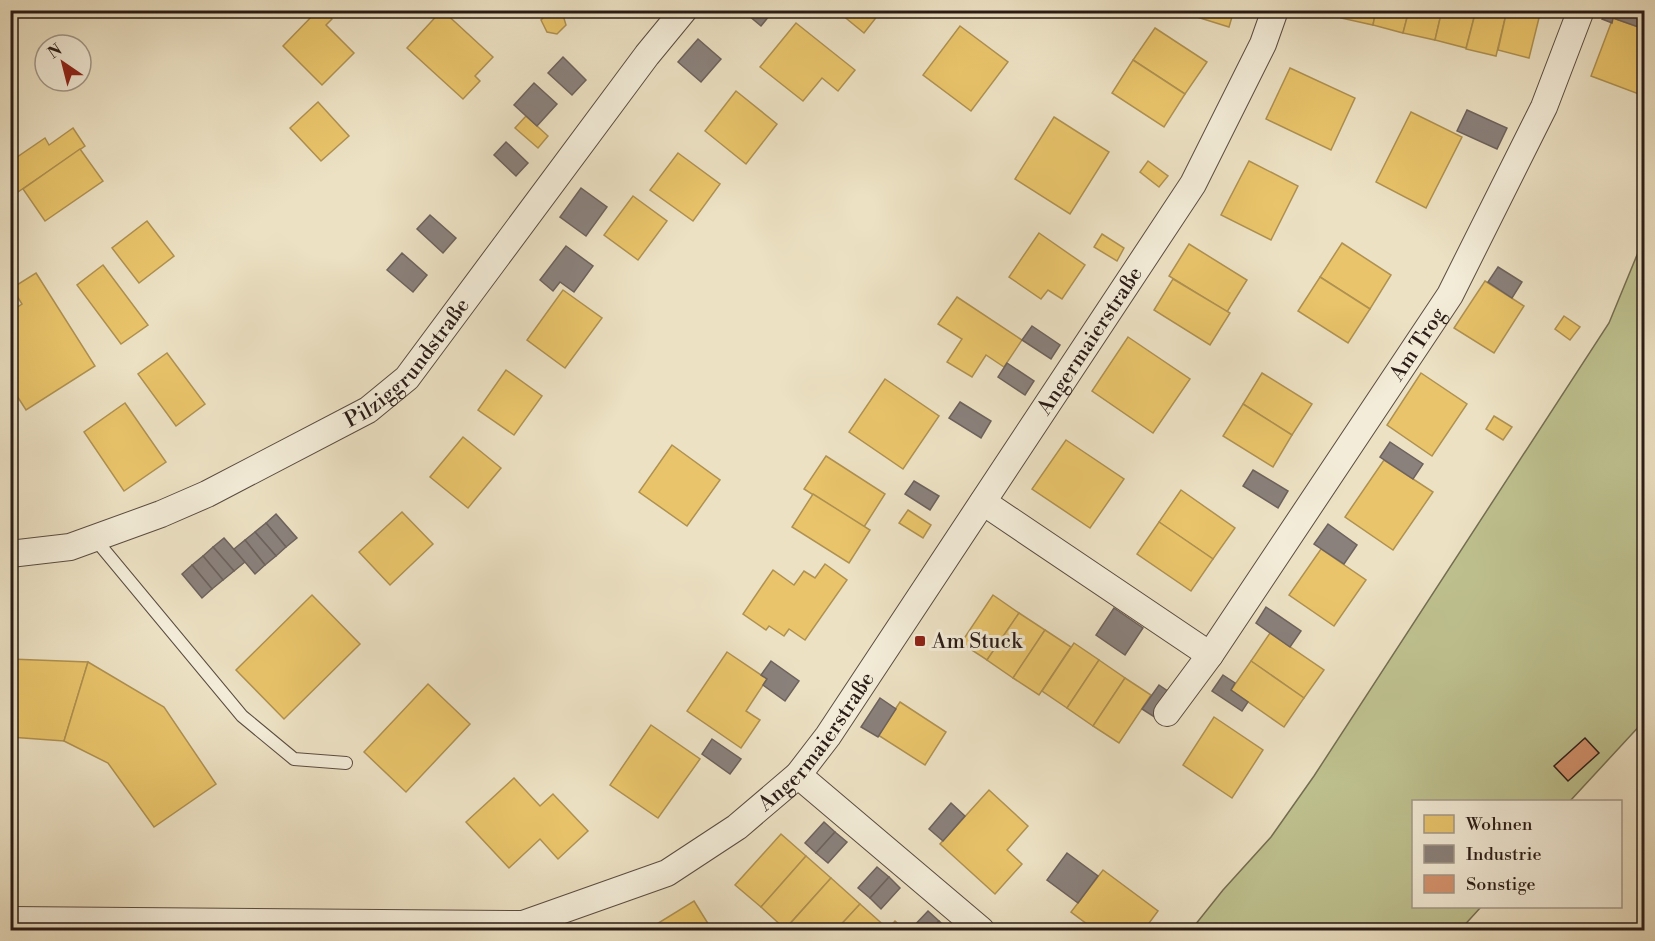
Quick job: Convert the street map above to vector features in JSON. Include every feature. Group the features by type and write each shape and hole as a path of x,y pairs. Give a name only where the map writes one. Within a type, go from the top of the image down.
{"street":[{"name":"Pilziggrundstraße","path":"10,554 70,547 162,514 252,471 368,410 407,378 647,55 684,10"},
{"name":"Angermaierstraße","path":"10,920 91,925 385,927 523,924 667,873 737,827 798,774 828,736 1193,184 1263,44 1275,10"},
{"name":"Am Trog","path":"1167,713 1210,655 1450,295 1544,107 1581,10"},
{"path":"983,502 1210,655"},
{"path":"798,774 981,930"}],"lane":[{"path":"95,539 242,716 294,759 346,763"}],"green space":[{"path":"1644,238 1644,721 1571,800 1412,800 1412,908 1480,908 1460,930 1191,930 1223,890 1271,837 1314,776 1609,323"}],"building: Wohnen":[{"path":"318,10 324,10 332,19 326,25 354,53 322,85 283,46"},
{"path":"442,10 493,57 475,76 480,81 463,99 407,48"},
{"path":"551,10 563,15 566,25 557,34 547,32 541,20"},
{"path":"836,10 882,10 864,33"},
{"path":"1185,10 1234,10 1229,27 1184,13"},
{"path":"1343,10 1376,10 1373,25 1341,18"},
{"path":"1376,10 1409,10 1403,33 1373,25"},
{"path":"1409,10 1442,10 1435,40 1403,33"},
{"path":"1442,10 1476,10 1466,48 1435,40"},
{"path":"1476,10 1507,10 1496,56 1466,49"},
{"path":"1507,10 1541,10 1529,58 1498,50"},
{"path":"1613,18 1644,29 1644,96 1591,76"},
{"path":"796,23 855,70 838,91 822,78 803,101 760,67"},
{"path":"960,26 1008,62 971,111 923,75"},
{"path":"1155,28 1207,62 1185,94 1133,60"},
{"path":"1133,60 1185,94 1164,127 1112,93"},
{"path":"1290,68 1355,98 1331,150 1266,119"},
{"path":"736,91 777,124 746,164 705,131"},
{"path":"318,102 349,136 321,161 290,128"},
{"path":"1411,112 1462,137 1426,208 1376,182"},
{"path":"526,116 548,136 538,148 515,128"},
{"path":"1054,117 1109,152 1070,214 1015,179"},
{"path":"73,128 85,146 15,194 10,187 10,162 45,138 49,145"},
{"path":"80,149 103,181 45,221 23,189"},
{"path":"678,153 720,184 693,221 650,190"},
{"path":"1148,161 1168,176 1159,187 1140,172"},
{"path":"1249,161 1298,186 1271,240 1221,215"},
{"path":"633,196 667,221 638,260 604,235"},
{"path":"147,221 174,256 139,283 112,248"},
{"path":"1039,233 1085,265 1062,299 1048,290 1041,299 1009,277"},
{"path":"1102,234 1124,248 1117,261 1094,247"},
{"path":"1342,243 1391,275 1370,309 1320,277"},
{"path":"1189,244 1247,280 1227,312 1169,276"},
{"path":"103,265 148,325 121,344 77,285"},
{"path":"36,273 95,366 26,410 10,385 10,312 22,304 12,288"},
{"path":"1320,277 1370,309 1348,343 1298,311"},
{"path":"1173,279 1230,313 1210,345 1154,310"},
{"path":"1485,281 1524,306 1494,353 1454,328"},
{"path":"563,290 602,318 565,368 527,340"},
{"path":"957,297 1022,340 1004,367 986,355 972,377 947,362 962,339 938,324"},
{"path":"1564,316 1580,327 1570,340 1555,329"},
{"path":"1128,337 1190,379 1153,433 1092,391"},
{"path":"167,353 205,404 176,426 138,374"},
{"path":"506,370 542,396 514,435 478,410"},
{"path":"1262,373 1312,404 1292,435 1243,404"},
{"path":"1421,373 1467,404 1432,456 1387,425"},
{"path":"885,379 939,416 903,469 849,432"},
{"path":"125,403 166,462 124,491 84,432"},
{"path":"1243,404 1292,435 1273,467 1223,436"},
{"path":"1494,416 1512,427 1503,440 1486,429"},
{"path":"463,437 501,468 468,508 430,477"},
{"path":"1066,440 1124,479 1090,528 1032,489"},
{"path":"672,445 720,480 687,526 639,492"},
{"path":"826,456 885,494 864,527 804,489"},
{"path":"1384,460 1433,492 1393,550 1345,517"},
{"path":"1181,490 1235,528 1213,559 1159,522"},
{"path":"813,494 870,530 849,563 792,527"},
{"path":"908,510 931,525 923,538 899,523"},
{"path":"402,512 433,544 390,585 359,552"},
{"path":"1159,522 1213,559 1191,591 1137,554"},
{"path":"1321,549 1366,580 1334,626 1289,595"},
{"path":"825,564 847,580 805,640 789,629 784,636 769,626 766,630 743,614 773,570 794,585 804,571 815,578"},
{"path":"312,595 360,644 284,719 236,670"},
{"path":"993,595 1019,613 987,660 961,643"},
{"path":"1019,613 1045,630 1013,678 987,660"},
{"path":"1045,630 1071,647 1039,695 1013,678"},
{"path":"1270,633 1324,670 1304,698 1251,661"},
{"path":"1074,643 1099,660 1067,708 1042,691"},
{"path":"727,652 767,679 746,711 760,720 741,748 687,711"},
{"path":"10,659 88,662 64,741 10,737"},
{"path":"1099,660 1125,678 1093,726 1067,708"},
{"path":"1251,661 1304,698 1284,727 1231,690"},
{"path":"88,662 164,707 216,784 154,827 108,763 64,741"},
{"path":"1125,678 1151,695 1119,743 1093,726"},
{"path":"428,684 470,724 406,792 364,752"},
{"path":"900,702 946,732 925,765 878,735"},
{"path":"1214,717 1263,750 1232,798 1183,765"},
{"path":"651,725 700,759 658,818 610,785"},
{"path":"514,778 540,806 553,794 588,831 558,859 540,839 509,868 466,822"},
{"path":"989,790 1028,826 1007,850 1022,864 995,894 940,844"},
{"path":"781,834 806,856 761,907 735,885"},
{"path":"806,856 831,878 785,929 761,907"},
{"path":"1103,870 1158,911 1144,930 1095,930 1071,912"},
{"path":"831,878 860,904 836,930 793,930 788,926"},
{"path":"694,901 712,930 647,930"},
{"path":"860,904 888,929 836,930"},
{"path":"895,921 905,930 887,930"}],"building: Industrie":[{"path":"742,10 774,10 761,26"},
{"path":"1606,10 1644,10 1644,29 1613,18 1612,23 1602,19"},
{"path":"698,39 721,59 701,82 678,62"},
{"path":"563,57 586,80 572,95 548,73"},
{"path":"534,83 557,104 537,126 514,105"},
{"path":"1467,110 1507,128 1497,149 1457,131"},
{"path":"506,142 528,163 516,176 494,155"},
{"path":"581,188 607,207 586,236 560,217"},
{"path":"430,215 456,238 443,253 417,229"},
{"path":"566,246 593,266 574,292 560,282 553,291 540,280"},
{"path":"402,253 427,275 413,292 387,270"},
{"path":"1498,267 1522,282 1512,298 1488,282"},
{"path":"1032,326 1060,345 1051,359 1022,340"},
{"path":"1007,363 1034,381 1025,395 998,377"},
{"path":"960,402 991,421 981,438 949,418"},
{"path":"1390,442 1423,464 1413,479 1380,457"},
{"path":"1253,470 1288,491 1278,508 1243,486"},
{"path":"914,481 939,496 930,510 905,494"},
{"path":"276,514 297,538 286,547 266,523"},
{"path":"266,523 286,547 276,556 255,532"},
{"path":"1328,524 1357,545 1344,564 1314,544"},
{"path":"255,532 276,556 265,565 245,540"},
{"path":"224,538 245,562 234,571 213,547"},
{"path":"245,540 265,565 255,574 234,549"},
{"path":"213,547 234,571 223,580 203,556"},
{"path":"203,556 223,580 212,589 192,565"},
{"path":"192,565 212,589 202,598 182,574"},
{"path":"1266,607 1301,631 1290,647 1256,623"},
{"path":"1114,608 1143,628 1125,655 1096,635"},
{"path":"771,661 799,681 785,701 763,685 767,679 761,675"},
{"path":"1223,675 1235,683 1231,690 1248,702 1242,711 1212,691"},
{"path":"1159,685 1172,694 1156,718 1142,709"},
{"path":"880,698 896,709 878,737 861,727"},
{"path":"712,739 741,759 730,774 702,754"},
{"path":"951,803 965,816 943,841 929,829"},
{"path":"824,822 835,832 816,853 805,843"},
{"path":"835,832 847,842 828,863 816,853"},
{"path":"1067,853 1098,876 1078,903 1047,880"},
{"path":"877,867 889,877 870,898 858,888"},
{"path":"889,877 900,888 881,909 870,898"},
{"path":"928,911 939,921 931,930 910,930"},
{"path":"939,921 949,930 931,930"}],"building: Sonstige":[{"path":"1585,738 1599,753 1568,781 1554,766"}],"place":[{"name":"Am Stuck","path":"920,641"}]}
